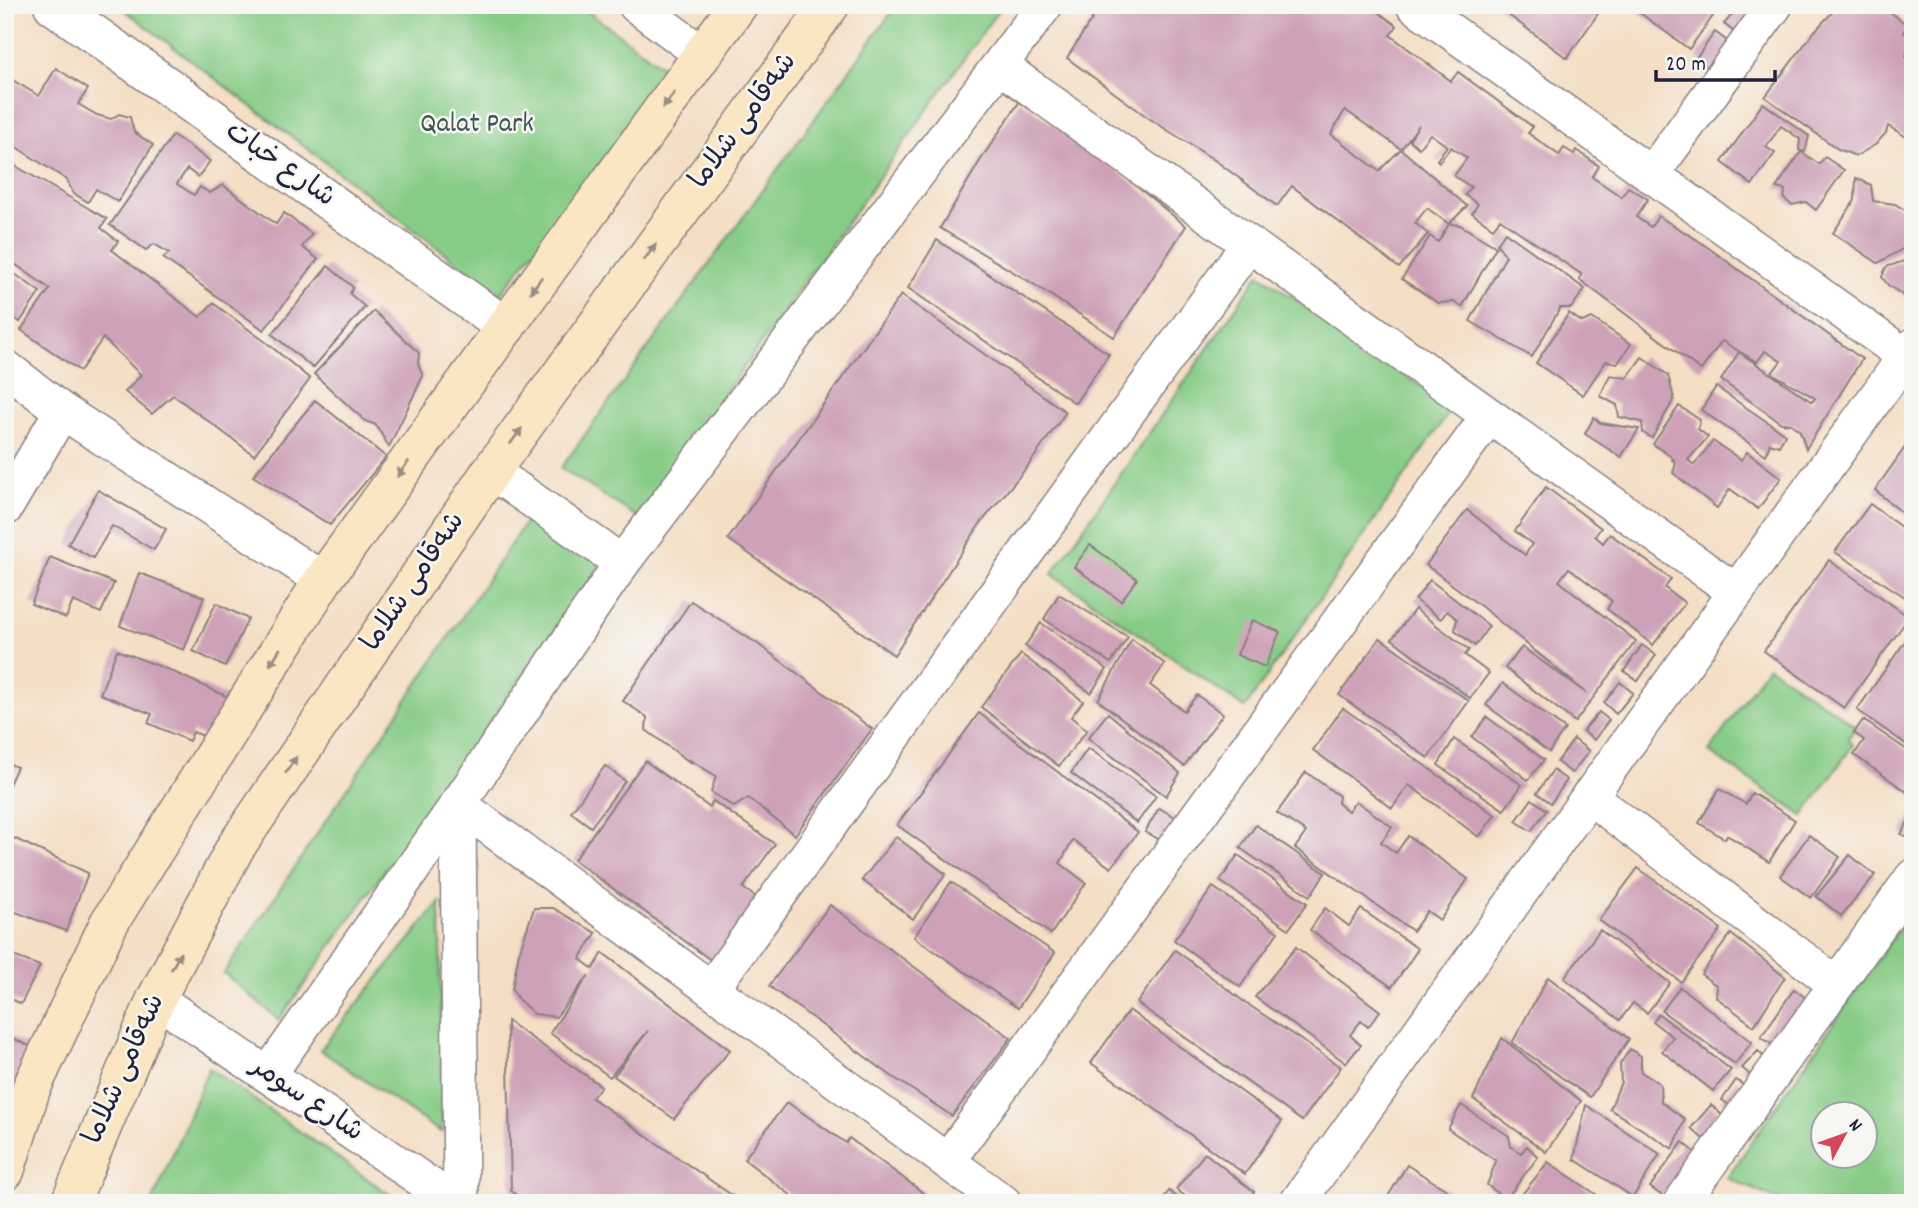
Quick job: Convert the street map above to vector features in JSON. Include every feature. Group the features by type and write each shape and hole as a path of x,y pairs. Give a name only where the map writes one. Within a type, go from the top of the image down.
{"main road":[{"path":"5,1171 31,1089 109,923 323,580 738,5"},
{"name":"شەقامی شلاما","path":"70,1203 156,999 235,848 491,471 830,5"}],"street":[{"name":"شارع خبات","path":"53,5 506,327"},
{"path":"636,5 702,54"},
{"path":"268,1075 458,804 622,563 1045,5"},
{"path":"1651,175 1775,5"},
{"path":"1297,1203 1909,351 1651,175 1416,6"},
{"path":"1000,66 1736,592"},
{"path":"711,989 1249,244"},
{"path":"5,367 62,411 323,580"},
{"path":"5,508 62,411"},
{"path":"947,1161 1489,416"},
{"path":"491,471 622,563"},
{"path":"1589,796 1836,984"},
{"path":"458,804 1004,1203"},
{"path":"458,804 458,1203"},
{"path":"1691,1200 1836,984 1913,877"},
{"name":"شارع سومر","path":"156,999 458,1203"}],"green space":[{"name":"Qalat Park","path":"118,5 579,5 670,72 500,295"},
{"path":"897,5 1002,5 637,517 561,468"},
{"path":"1259,274 1452,408 1245,708 1052,574"},
{"path":"533,511 601,564 279,1020 224,973"},
{"path":"1768,666 1856,726 1848,739 1853,745 1803,816 1709,752"},
{"path":"440,902 442,1133 320,1050"},
{"path":"1913,908 1913,1203 1785,1203 1727,1178"},
{"path":"209,1068 402,1203 152,1203"}],"building":[{"path":"1101,5 1369,5 1397,26 1390,35 1451,81 1458,72 1533,127 1528,133 1559,155 1564,148 1574,154 1576,150 1599,166 1592,177 1622,197 1628,187 1648,199 1636,217 1651,227 1658,216 1699,241 1862,359 1806,449 1800,431 1791,424 1781,423 1721,380 1739,352 1812,402 1815,398 1772,373 1781,361 1765,351 1757,362 1722,341 1701,370 1580,280 1581,274 1500,219 1493,228 1472,213 1478,204 1465,195 1471,187 1454,176 1467,158 1451,147 1439,162 1437,160 1447,146 1430,134 1419,148 1409,140 1419,125 1401,149 1467,206 1449,224 1427,208 1415,223 1428,234 1399,268 1292,186 1277,206 1067,58","holes":["1345,110 1401,149 1379,171 1331,134"]},
{"path":"1495,5 1604,5 1567,58"},
{"path":"1629,5 1721,5 1689,49"},
{"path":"1740,5 1752,14 1737,34 1724,24"},
{"path":"1839,5 1881,5 1907,25 1904,32 1911,40 1906,56 1913,61 1908,69 1913,77 1913,141 1888,126 1886,133 1875,145 1856,156 1838,149 1765,97 1814,32"},
{"path":"1715,32 1734,46 1712,72 1697,57"},
{"path":"56,68 88,89 78,104 97,115 111,119 119,114 130,117 134,132 153,145 118,202 96,189 88,202 73,193 67,180 13,145 5,143 5,80 9,78 39,96"},
{"path":"1020,101 1114,168 1186,226 1114,337 1035,285 940,228"},
{"path":"1763,103 1809,136 1805,152 1799,150 1800,139 1781,126 1766,147 1775,153 1752,185 1722,162"},
{"path":"173,135 210,161 198,177 187,169 177,184 194,195 200,187 210,193 223,185 276,224 284,213 312,234 302,247 318,259 264,330 163,258 169,253 154,244 146,250 110,225"},
{"path":"1801,152 1819,164 1825,157 1844,170 1816,210 1806,202 1792,205 1784,199 1785,190 1776,188"},
{"path":"5,160 107,219 101,228 118,241 112,250 200,317 213,303 310,379 254,455 173,395 152,414 125,392 141,375 103,338 80,371 21,330 50,289 5,257"},
{"path":"1856,178 1871,185 1873,201 1895,204 1913,215 1911,244 1878,263 1833,233 1855,200"},
{"path":"1449,224 1460,225 1496,247 1462,307 1454,302 1438,303 1402,279 1430,236 1438,242"},
{"path":"1505,232 1585,289 1571,308 1560,308 1532,357 1470,321 1506,256 1497,244"},
{"path":"937,240 1109,354 1075,403 908,288"},
{"path":"1913,258 1913,302 1888,285 1882,277 1886,267"},
{"path":"328,266 353,287 350,294 365,307 313,368 272,334"},
{"path":"5,267 40,292 20,322 5,311"},
{"path":"901,295 1066,412 1028,466 980,524 894,655 728,539"},
{"path":"374,311 419,353 418,364 423,376 389,447 376,425 365,421 314,374"},
{"path":"1569,313 1582,322 1592,318 1631,344 1618,363 1606,361 1583,395 1536,363"},
{"path":"1642,357 1668,375 1674,399 1652,438 1643,433 1642,422 1619,417 1617,405 1600,396 1610,375 1627,378"},
{"path":"1716,387 1785,434 1779,446 1770,443 1766,455 1701,410"},
{"path":"315,400 386,457 330,525 253,476"},
{"path":"1679,406 1700,420 1698,429 1708,437 1688,460 1694,465 1713,441 1741,460 1747,452 1781,478 1758,509 1730,489 1717,508 1673,473 1676,463 1672,460 1674,459 1653,444"},
{"path":"1594,417 1600,423 1639,429 1621,457 1585,434"},
{"path":"1913,436 1913,522 1875,490"},
{"path":"1546,487 1601,528 1595,536 1603,543 1610,534 1671,579 1665,588 1685,603 1653,645 1607,609 1612,601 1569,568 1559,581 1636,641 1575,722 1505,668 1522,647 1586,693 1482,607 1426,565 1467,510 1525,555 1532,544 1515,531"},
{"path":"98,490 166,529 154,550 112,526 93,558 68,544"},
{"path":"1870,504 1913,536 1913,602 1835,552"},
{"path":"1090,545 1137,579 1121,601 1074,567"},
{"path":"50,557 114,583 101,613 73,601 66,618 31,604"},
{"path":"1829,560 1909,617 1844,708 1764,651"},
{"path":"139,573 204,597 184,650 120,626"},
{"path":"1430,580 1489,626 1475,646 1455,630 1457,619 1447,611 1441,619 1415,600"},
{"path":"1059,594 1128,637 1111,663 1044,619"},
{"path":"691,601 758,644 872,729 795,835 748,798 734,807 711,792 716,776 690,760 691,763 646,730 647,717 623,701"},
{"path":"216,603 248,619 225,667 193,651"},
{"path":"1415,609 1469,650 1465,655 1489,673 1470,698 1392,639"},
{"path":"1252,620 1280,632 1265,667 1237,655"},
{"path":"1041,623 1107,669 1091,693 1025,646"},
{"path":"1913,630 1913,749 1857,710"},
{"path":"1380,638 1469,701 1428,758 1339,695"},
{"path":"1132,639 1165,664 1150,685 1184,711 1197,695 1223,714 1184,766 1098,700"},
{"path":"1642,645 1656,655 1638,681 1624,671"},
{"path":"117,650 228,697 212,739 193,732 189,741 148,723 152,714 100,694"},
{"path":"1021,654 1083,701 1071,717 1087,730 1059,766 981,707"},
{"path":"1620,682 1633,693 1616,714 1604,703"},
{"path":"1503,683 1565,729 1549,752 1486,705"},
{"path":"1343,708 1495,815 1479,837 1409,785 1392,808 1313,750"},
{"path":"1599,712 1609,720 1594,740 1583,731"},
{"path":"979,713 1138,832 1111,868 1073,840 1060,863 1086,883 1051,934 897,825"},
{"path":"1108,713 1180,773 1166,796 1088,738"},
{"path":"1487,717 1544,760 1528,780 1472,737"},
{"path":"1863,720 1913,754 1913,796 1854,755 1864,740 1854,733"},
{"path":"1454,739 1522,785 1504,810 1438,765"},
{"path":"1574,739 1589,751 1572,773 1557,762"},
{"path":"1088,748 1156,796 1137,823 1071,773"},
{"path":"645,761 709,807 713,801 775,844 743,888 760,900 715,963 574,860"},
{"path":"5,762 17,767 5,793"},
{"path":"605,766 625,781 591,827 571,812"},
{"path":"1553,770 1567,780 1551,803 1537,793"},
{"path":"1306,772 1339,796 1338,803 1348,811 1356,801 1392,827 1381,842 1396,853 1408,836 1468,879 1440,920 1427,911 1413,931 1295,848 1306,832 1277,813"},
{"path":"1719,789 1746,804 1752,793 1795,820 1769,862 1727,835 1725,839 1699,823"},
{"path":"1532,799 1547,810 1531,831 1516,821"},
{"path":"1159,808 1175,817 1162,841 1145,832"},
{"path":"1913,813 1913,840 1901,834"},
{"path":"1256,825 1325,873 1310,896 1240,848"},
{"path":"5,834 88,873 66,931 5,908"},
{"path":"1809,835 1840,857 1811,898 1780,876"},
{"path":"896,837 946,874 913,919 862,880"},
{"path":"1238,855 1307,903 1289,929 1220,881"},
{"path":"1850,855 1875,875 1841,916 1816,896"},
{"path":"1638,868 1721,929 1681,982 1599,920"},
{"path":"951,882 1055,953 1018,1008 914,937"},
{"path":"1213,887 1278,932 1240,987 1174,940"},
{"path":"830,905 1011,1038 952,1116 890,1075 769,986"},
{"path":"534,908 553,908 596,933 580,959 593,969 603,953 730,1050 674,1119 614,1076 648,1031 610,1077 550,1033 589,975 556,1017 534,1014 518,999 512,989 519,953"},
{"path":"1325,908 1349,926 1361,909 1418,949 1392,987 1310,930"},
{"path":"1600,930 1670,983 1647,1013 1633,1003 1620,1020 1564,978"},
{"path":"1731,934 1785,977 1754,1026 1716,997 1717,986 1701,974"},
{"path":"1296,947 1380,1011 1368,1027 1361,1021 1350,1035 1361,1045 1346,1063 1255,997"},
{"path":"1175,950 1246,1003 1341,1067 1302,1121 1137,1003"},
{"path":"5,953 40,966 21,1004 5,996"},
{"path":"1548,977 1629,1039 1590,1097 1512,1043"},
{"path":"1680,987 1752,1042 1735,1064 1662,1011"},
{"path":"1794,989 1810,1001 1777,1048 1761,1037"},
{"path":"1129,1010 1282,1121 1245,1174 1091,1063"},
{"path":"1659,1014 1731,1070 1713,1091 1662,1051 1673,1037 1653,1022"},
{"path":"507,1021 601,1086 592,1098 743,1203 528,1203 511,1191"},
{"path":"5,1035 32,1047 12,1096 5,1093"},
{"path":"1502,1038 1581,1101 1546,1152 1473,1099"},
{"path":"1630,1049 1641,1056 1641,1072 1660,1084 1661,1102 1685,1119 1673,1149 1610,1109 1621,1082 1620,1064"},
{"path":"1758,1051 1767,1060 1751,1076 1742,1068"},
{"path":"1736,1080 1746,1087 1732,1107 1722,1100"},
{"path":"787,1102 846,1143 849,1138 937,1203 801,1203 744,1159"},
{"path":"1461,1105 1509,1136 1511,1147 1521,1153 1527,1146 1538,1157 1506,1199 1487,1185 1496,1161 1448,1129"},
{"path":"1586,1105 1660,1154 1633,1197 1574,1159"},
{"path":"1711,1105 1724,1117 1703,1139 1691,1128"},
{"path":"1683,1142 1696,1153 1668,1200 1650,1187"},
{"path":"1205,1153 1254,1192 1245,1203 1194,1203 1176,1189"},
{"path":"1548,1162 1609,1203 1515,1203"},
{"path":"1407,1165 1467,1203 1384,1203"},
{"path":"1169,1191 1185,1203 1160,1203"}]}
